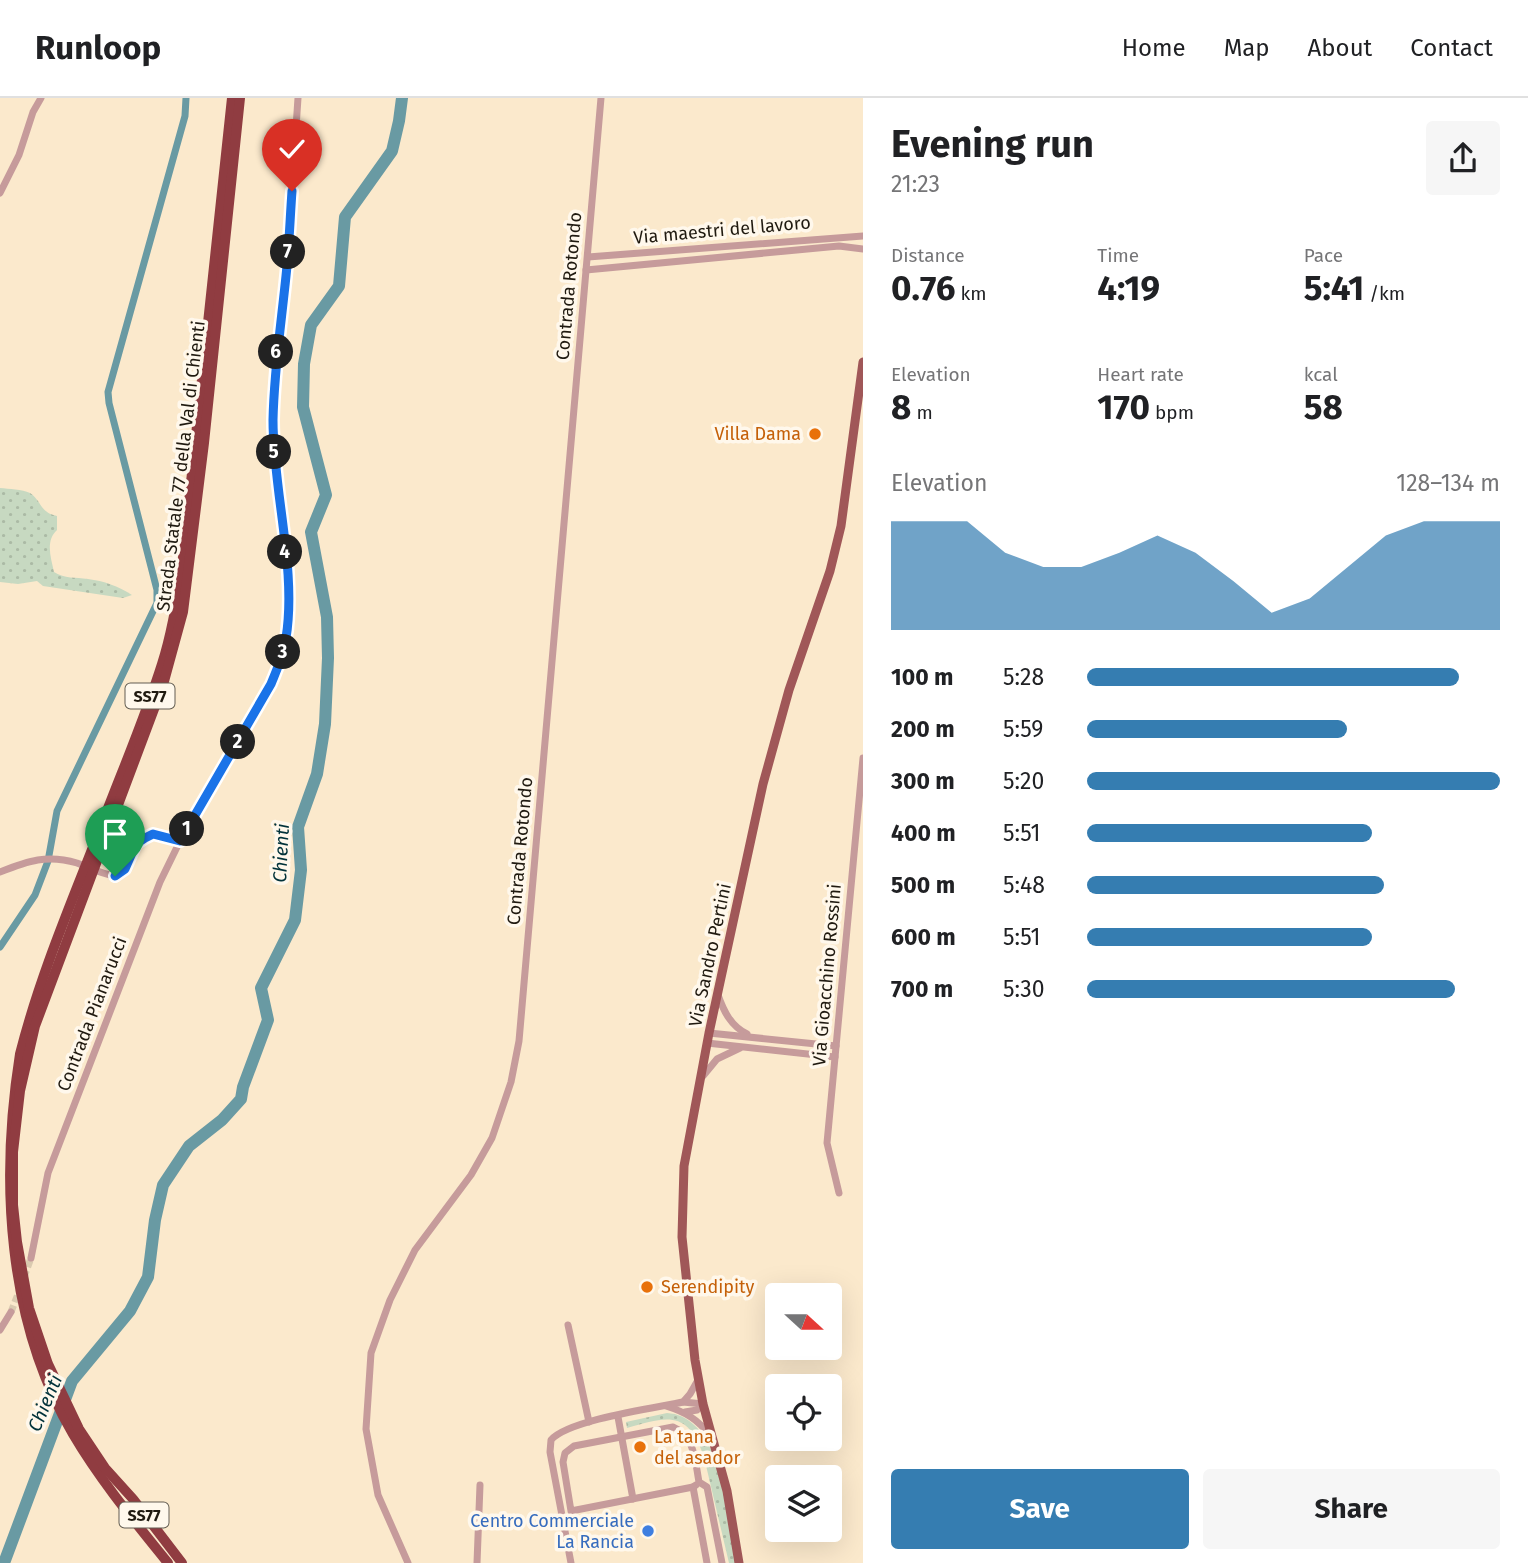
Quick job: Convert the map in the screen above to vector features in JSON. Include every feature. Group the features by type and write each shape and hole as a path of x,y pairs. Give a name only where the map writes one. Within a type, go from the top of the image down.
{"highway":[{"name":"Strada Statale 77 della Val di Chienti","path":"168,1563 73,1434 30,1338 14,1277 5,1204 8,1121 19,1056 28,1023 155,683 175,612 232,98"},
{"name":"Strada Statale 77 della Val di Chienti","path":"59,1399 29,1308 17,1242 13,1205 13,1152 20,1091 26,1058 44,1000 163,685 180,624 189,576 240,98"},
{"name":"Strada Statale 77 della Val di Chienti","path":"102,1470 133,1499 182,1563"}],"main road":[{"name":"Via Sandro Pertini","path":"739,1563 727,1491 698,1379 689,1314 681,1213 684,1166 709,1033 776,733 836,551 863,362"}],"street":[{"path":"0,193 19,155 33,112 41,98"},
{"name":"Contrada Pianarucci","path":"31,1258 48,1174 160,882 180,841 271,684 286,640 288,577 273,443 275,359 286,276 298,98"},
{"name":"Contrada Rotondo","path":"408,1563 377,1495 366,1429 371,1353 390,1300 415,1250 471,1175 492,1138 508,1092 519,1041 601,98"},
{"name":"Via maestri del lavoro","path":"587,257 861,235"},
{"name":"Via maestri del lavoro","path":"586,270 839,246 863,248"},
{"path":"853,248 863,257"},
{"name":"Via Gioacchino Rossini","path":"839,1193 827,1143 863,758"},
{"path":"0,872 33,859 44,858 75,863 115,876 125,869 136,844 153,834 180,841"},
{"path":"718,993 723,1010 734,1025 751,1036"},
{"path":"709,1033 836,1046"},
{"path":"786,1051 787,1040"},
{"path":"707,1043 835,1057"},
{"path":"698,1086 704,1073 717,1059 747,1046"},
{"path":"0,1330 11,1312"},
{"path":"568,1325 589,1422"},
{"path":"683,1402 691,1394 698,1379"},
{"path":"571,1563 549,1447 555,1435 589,1422 683,1402 704,1404"},
{"path":"685,1412 697,1410 704,1404"},
{"path":"666,1406 685,1412 701,1424 713,1441"},
{"path":"618,1417 633,1499"},
{"path":"707,1563 696,1485 692,1445 683,1431 673,1427 574,1446 565,1453 563,1462 571,1511 696,1485 707,1487 722,1563"},
{"path":"477,1563 481,1485"}],"green space":[{"path":"0,488 30,493 47,512 57,516 57,530 50,544 54,572 66,577 105,583 132,595 123,598 43,586 37,581 18,584 0,582"},
{"path":"667,1413 686,1419 700,1432 712,1451 726,1498 736,1563 729,1563 704,1457 691,1431 675,1420 654,1421 627,1428 626,1422"}],"waterway":[{"path":"0,947 35,895 48,861 57,811 157,603 157,590 108,392 185,116 186,98"},
{"name":"Chienti","path":"4,1563 72,1381 130,1311 148,1277 155,1220 163,1185 189,1146 222,1120 241,1099 268,1020 261,988 295,920 301,870 298,827 317,774 325,724 327,617 311,532 326,495 303,407 304,364 311,325 339,286 345,217 392,151 402,98"}],"tunnel":[{"path":"24,1277 31,1258"},
{"path":"11,1312 20,1289"}],"place":[{"name":"Villa Dama","path":"815,434"},
{"name":"Serendipity","path":"647,1287"},
{"name":"La tana del asador","path":"640,1447"},
{"name":"Centro Commerciale La Rancia","path":"648,1531"}],"route":[{"path":"115,876 125,869 136,844 145,838 153,834 180,841 271,684 286,640 288,577 273,443 275,359 286,276 292,191"}]}
